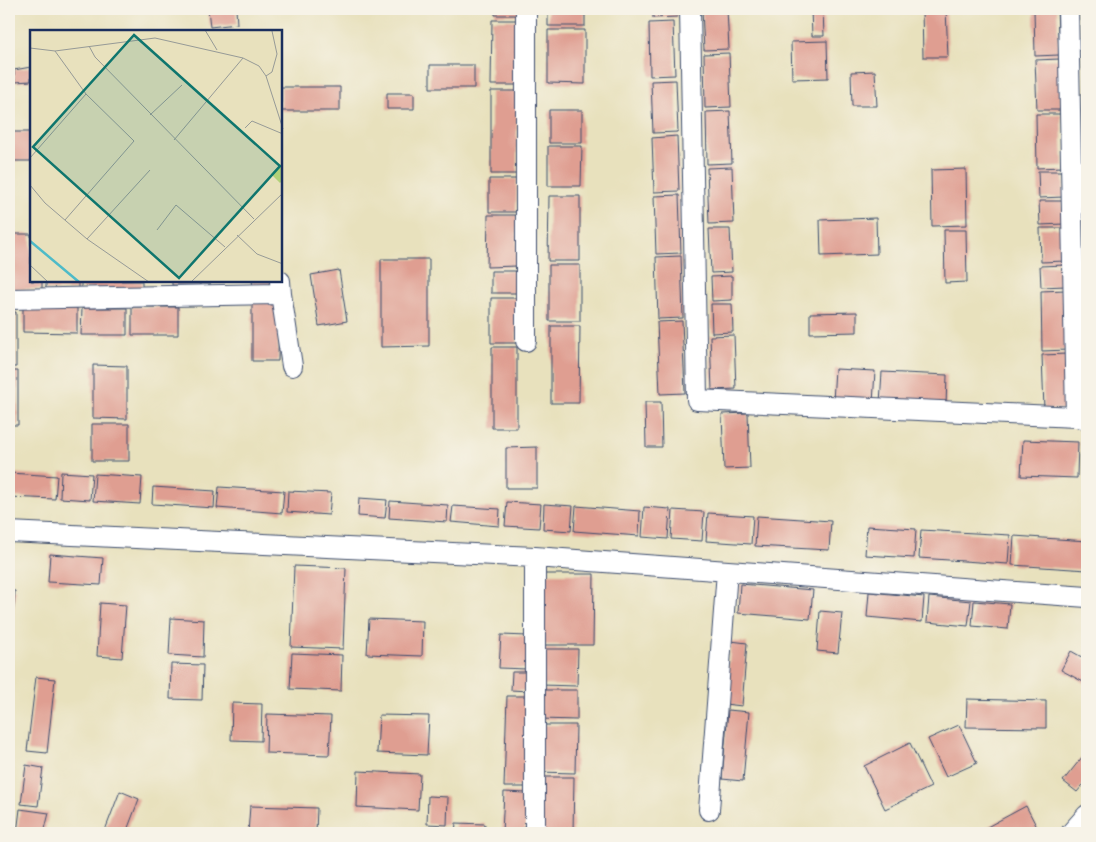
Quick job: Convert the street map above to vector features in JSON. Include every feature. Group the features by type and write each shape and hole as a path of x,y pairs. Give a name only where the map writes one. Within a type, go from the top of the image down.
{"street":[{"path":"526,9 526,341"},
{"path":"690,9 697,400 1081,418 1068,9"},
{"path":"9,298 281,288 292,366"},
{"path":"9,532 535,557 1087,597"},
{"path":"535,557 535,833"},
{"path":"709,810 727,571"},
{"path":"1071,833 1087,815"}],"building":[{"path":"208,9 236,9 237,24 210,27"},
{"path":"495,9 518,9 518,15 495,15"},
{"path":"548,9 585,9 585,26 548,26"},
{"path":"653,9 677,9 677,17 653,18"},
{"path":"702,9 727,9 729,49 704,50"},
{"path":"811,9 823,9 824,36 812,36"},
{"path":"922,9 946,9 948,57 923,57"},
{"path":"1034,9 1057,9 1059,55 1035,56"},
{"path":"492,20 517,20 517,85 491,85"},
{"path":"673,22 675,75 650,76 649,23"},
{"path":"548,30 585,30 585,84 548,83"},
{"path":"827,41 828,78 792,79 791,42"},
{"path":"729,53 731,107 705,108 704,54"},
{"path":"1060,59 1061,110 1037,110 1035,60"},
{"path":"430,65 474,65 474,88 430,88"},
{"path":"30,67 30,81 15,82 14,70"},
{"path":"875,71 877,106 852,106 851,72"},
{"path":"676,80 678,132 653,133 651,81"},
{"path":"282,87 340,87 340,111 282,111"},
{"path":"491,91 517,91 517,174 491,174"},
{"path":"387,93 414,93 414,109 387,109"},
{"path":"549,110 582,110 582,143 549,143"},
{"path":"730,111 732,163 707,164 706,112"},
{"path":"1036,114 1061,114 1063,167 1037,168"},
{"path":"9,132 30,132 30,161 9,161"},
{"path":"677,136 679,191 654,192 652,138"},
{"path":"548,146 582,146 581,186 548,186"},
{"path":"732,167 734,223 709,224 707,168"},
{"path":"966,169 967,225 932,226 931,170"},
{"path":"1038,171 1063,171 1064,197 1039,198"},
{"path":"489,179 517,179 516,212 489,212"},
{"path":"679,195 681,253 656,254 654,196"},
{"path":"549,196 580,196 580,261 548,261"},
{"path":"1039,201 1063,201 1064,224 1040,225"},
{"path":"488,215 517,215 517,266 487,267"},
{"path":"876,218 877,254 821,256 820,220"},
{"path":"1040,228 1064,228 1065,261 1041,262"},
{"path":"709,229 730,229 732,272 711,273"},
{"path":"944,230 966,230 967,282 945,283"},
{"path":"9,234 30,234 30,282 42,282 42,289 9,289"},
{"path":"681,256 683,318 658,319 656,257"},
{"path":"381,259 429,259 429,346 381,347"},
{"path":"549,265 580,265 580,321 549,321"},
{"path":"1065,265 1066,286 1041,287 1040,266"},
{"path":"339,270 347,321 319,326 311,275"},
{"path":"491,271 517,271 517,293 491,293"},
{"path":"732,276 732,300 712,301 711,277"},
{"path":"46,282 78,282 78,290 46,290"},
{"path":"81,282 142,282 142,289 81,289"},
{"path":"172,282 200,282 200,285 172,285"},
{"path":"252,282 272,282 272,284 253,286"},
{"path":"1065,290 1067,350 1042,351 1041,291"},
{"path":"491,298 517,298 517,343 491,343"},
{"path":"252,302 279,302 278,361 252,361"},
{"path":"711,304 732,304 733,332 712,333"},
{"path":"132,307 178,307 178,335 132,335"},
{"path":"23,308 77,308 77,333 23,332"},
{"path":"82,308 127,308 127,335 81,335"},
{"path":"9,312 16,312 16,367 9,367"},
{"path":"857,312 857,332 810,333 810,313"},
{"path":"682,321 685,393 660,394 657,322"},
{"path":"551,326 580,326 579,403 551,403"},
{"path":"734,335 736,389 712,390 710,336"},
{"path":"492,347 517,347 517,428 492,428"},
{"path":"1067,354 1068,409 1044,410 1042,355"},
{"path":"93,365 127,366 127,419 93,418"},
{"path":"835,369 875,371 873,403 833,401"},
{"path":"9,371 18,371 18,425 9,425"},
{"path":"882,372 947,375 946,406 880,403"},
{"path":"645,402 661,402 662,447 646,447"},
{"path":"748,413 750,468 724,469 722,414"},
{"path":"92,424 129,424 129,461 92,461"},
{"path":"1023,440 1078,442 1077,478 1021,476"},
{"path":"537,447 537,488 506,488 506,448"},
{"path":"61,472 92,474 90,500 60,498"},
{"path":"9,473 57,476 55,499 9,497"},
{"path":"95,474 142,477 140,504 93,501"},
{"path":"153,487 215,491 214,508 152,504"},
{"path":"219,487 284,491 282,513 217,508"},
{"path":"288,491 331,493 329,515 287,512"},
{"path":"359,498 387,500 385,518 358,516"},
{"path":"390,501 448,505 447,522 389,518"},
{"path":"507,502 541,504 539,528 505,526"},
{"path":"544,504 573,506 571,531 543,529"},
{"path":"453,506 500,509 499,526 451,522"},
{"path":"576,506 640,511 639,536 574,531"},
{"path":"644,507 670,509 668,539 642,537"},
{"path":"673,510 704,512 702,541 671,539"},
{"path":"708,513 753,516 751,544 706,541"},
{"path":"757,516 831,521 829,550 755,546"},
{"path":"867,526 916,529 914,558 865,555"},
{"path":"921,530 1010,535 1008,564 919,558"},
{"path":"1014,536 1087,541 1087,570 1012,565"},
{"path":"50,554 103,558 101,585 48,582"},
{"path":"294,566 346,568 343,649 291,647"},
{"path":"543,574 594,574 593,645 541,645"},
{"path":"740,584 813,590 810,619 738,613"},
{"path":"9,590 15,591 10,655 9,655"},
{"path":"869,592 924,597 922,622 867,617"},
{"path":"929,597 971,601 968,626 927,622"},
{"path":"974,601 1010,604 1008,629 972,626"},
{"path":"100,603 126,605 122,658 97,656"},
{"path":"820,611 842,613 838,653 817,651"},
{"path":"171,618 204,620 203,657 169,655"},
{"path":"369,619 423,621 422,656 367,654"},
{"path":"501,635 528,636 527,669 499,668"},
{"path":"731,641 747,643 742,706 725,704"},
{"path":"541,649 578,649 577,686 541,685"},
{"path":"1071,651 1087,660 1087,684 1061,670"},
{"path":"292,653 342,655 341,691 290,689"},
{"path":"171,664 203,665 202,700 170,699"},
{"path":"512,672 529,672 528,691 511,690"},
{"path":"36,677 55,679 47,753 27,751"},
{"path":"541,690 577,690 577,720 540,719"},
{"path":"507,696 529,696 525,787 504,787"},
{"path":"967,699 1046,701 1046,728 966,727"},
{"path":"232,703 262,704 261,741 231,740"},
{"path":"728,710 749,712 743,781 722,779"},
{"path":"267,714 331,716 329,755 266,753"},
{"path":"379,715 429,716 427,755 377,753"},
{"path":"539,725 576,725 575,773 538,772"},
{"path":"959,725 977,763 946,777 928,739"},
{"path":"910,743 931,787 885,809 864,766"},
{"path":"1087,751 1087,780 1077,792 1063,781"},
{"path":"26,765 43,768 38,806 21,804"},
{"path":"358,771 420,774 418,810 357,807"},
{"path":"539,777 574,777 573,833 538,833"},
{"path":"120,791 139,799 126,833 104,833"},
{"path":"504,792 526,793 525,833 502,833"},
{"path":"428,796 448,797 447,825 427,824"},
{"path":"250,806 317,808 316,833 248,833"},
{"path":"1026,806 1040,833 976,833"},
{"path":"20,809 49,813 44,833 17,833"},
{"path":"456,823 485,824 484,833 455,833"}]}
